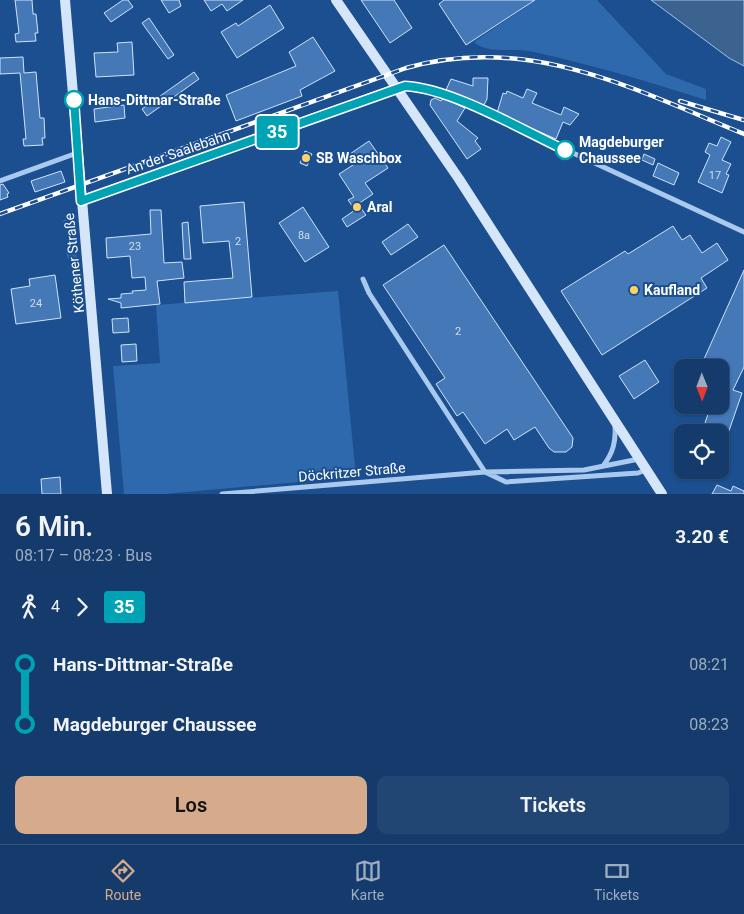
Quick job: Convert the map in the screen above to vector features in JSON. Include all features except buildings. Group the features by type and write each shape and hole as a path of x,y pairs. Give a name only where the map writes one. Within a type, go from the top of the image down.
{"main road":[{"name":"Köthener Straße","path":"66,0 77,153 93,310 107,494"},
{"path":"336,0 459,179 662,494"},
{"name":"An der Saalebahn","path":"81,201 396,89"}],"street":[{"path":"396,89 421,87 445,94 744,232"},
{"path":"0,181 77,153"},
{"path":"362,279 369,293 485,472"},
{"path":"603,466 612,454 614,447 615,422"},
{"name":"Döckritzer Straße","path":"222,494 485,472 584,470 638,459"},
{"name":"Döckritzer Straße","path":"485,472 506,482 638,473 646,470"}],"shaded area":[{"path":"536,0 597,0 666,74 706,89 706,100 574,61 529,51 485,48 474,42"},
{"path":"651,0 744,0 744,66 729,58"},
{"path":"71,214 77,257 68,259 66,252 72,251 69,223 62,222"},
{"path":"338,291 356,477 164,494 124,494 113,366 160,363 156,305"}],"railway":[{"path":"0,214 406,68 451,59 495,57 538,62 579,71 621,84 744,134"},
{"path":"680,101 744,120"}],"bus line":[{"name":"35","path":"74,100 81,201 405,86 421,87 445,94 565,150"}],"place":[{"name":"Hans-Dittmar-Straße","path":"74,100"},
{"name":"Magdeburger Chaussee","path":"565,150"},
{"name":"SB Waschbox","path":"306,158"},
{"name":"Aral","path":"357,207"},
{"name":"Kaufland","path":"634,290"}]}
